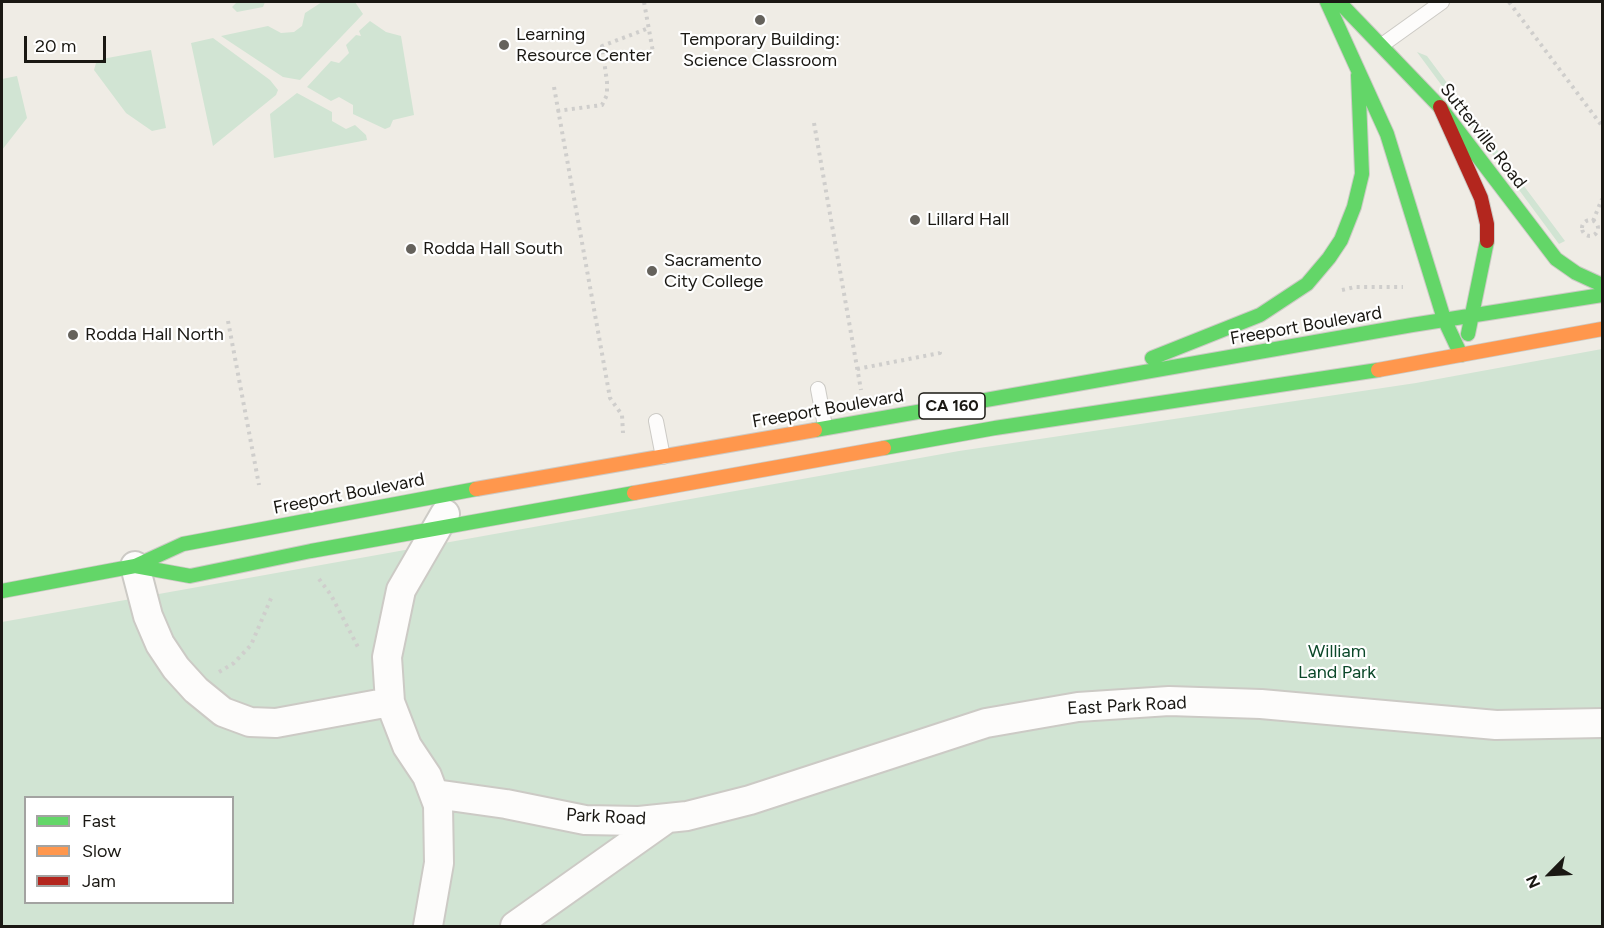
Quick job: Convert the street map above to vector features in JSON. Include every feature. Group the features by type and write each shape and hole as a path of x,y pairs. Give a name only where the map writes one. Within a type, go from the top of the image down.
{"main road":[{"path":"1328,2 1358,75 1387,134 1444,320 1461,355"},
{"name":"Sutterville Road","path":"1349,4 1382,45 1440,107 1556,259 1576,273 1602,285"},
{"path":"1095,382 1260,315 1307,284 1341,240 1354,207 1362,174 1358,75"},
{"path":"1440,107 1481,198 1487,224 1487,246 1474,316 1461,355"},
{"name":"Freeport Boulevard","path":"2,591 135,566 183,544 459,492 825,426 1602,295"},
{"name":"Freeport Boulevard","path":"135,566 190,576 995,429 1461,355 1602,329"}],"street":[{"path":"428,927 439,863 441,828 435,794 407,746 390,702 387,657 396,608 405,583 459,492"},
{"path":"135,566 148,616 160,644 176,668 196,690 223,712 250,722 276,723 390,702"},
{"name":"East Park Road","path":"666,819 713,811 750,800 986,723 1078,707 1169,701 1261,704 1496,725 1602,723"},
{"name":"Park Road","path":"435,794 506,804 585,820 666,819"},
{"name":"Park Road","path":"515,927 666,819"}],"lane":[{"path":"1382,45 1442,2"},
{"path":"818,389 825,426"},
{"path":"656,421 663,457"}],"path":[{"path":"644,2 652,52"},
{"path":"1509,2 1602,126"},
{"path":"557,111 602,105 607,82 602,46 649,28"},
{"path":"554,87 610,398 622,415 623,433"},
{"path":"814,123 861,390"},
{"path":"1593,221 1602,199"},
{"path":"1588,220 1593,221 1597,225 1597,232 1586,236 1582,226 1588,220"},
{"path":"1339,291 1355,287 1395,288 1413,285"},
{"path":"228,321 259,485"},
{"path":"857,369 940,353 939,348"},
{"path":"317,574 331,595 359,649"},
{"path":"218,673 234,663 251,645 272,596"}],"green space":[{"path":"237,2 265,2 263,7 237,12 232,7"},
{"path":"322,2 355,2 363,14 300,80 283,77 221,36 268,26 281,33 294,32 302,26 305,13"},
{"path":"370,21 386,32 401,36 414,115 393,120 390,127 385,129 353,114 353,105 339,97 331,101 307,87 331,61 339,63 349,53 346,45 356,35 361,36 359,31"},
{"path":"213,38 270,80 278,90 276,95 213,146 191,43"},
{"path":"151,50 166,128 152,131 126,113 94,70 96,63 102,59"},
{"path":"1417,52 1427,56 1565,241 1559,244"},
{"path":"17,76 27,118 2,150 2,79"},
{"path":"297,93 332,112 332,121 346,129 355,125 366,135 367,140 274,158 270,114"},
{"name":"William Land Park","path":"1602,349 1602,926 2,926 2,622 959,451 1416,383"}],"traffic: fast":[{"path":"1327,2 1387,134 1444,319 1461,355"},
{"path":"1339,2 1440,107 1556,259 1576,273 1602,285"},
{"path":"1152,358 1260,315 1307,284 1329,258 1341,240 1354,207 1362,174 1358,75"},
{"path":"1468,334 1487,241"},
{"path":"815,430 1412,325 1602,295"},
{"path":"884,448 995,428 1378,370"},
{"path":"2,591 135,566 183,544 476,489"},
{"path":"135,566 190,576 311,551 634,493"}],"traffic: slow":[{"path":"1378,370 1602,329"},
{"path":"476,489 815,430"},
{"path":"634,493 884,448"}],"traffic: jam":[{"path":"1440,107 1481,198 1487,224 1487,241"}],"place":[{"name":"Temporary Building: Science Classroom","path":"760,20"},
{"name":"Learning Resource Center","path":"504,45"},
{"name":"Lillard Hall","path":"915,220"},
{"name":"Rodda Hall South","path":"411,249"},
{"name":"Sacramento City College","path":"652,271"},
{"name":"Rodda Hall North","path":"73,335"}]}
